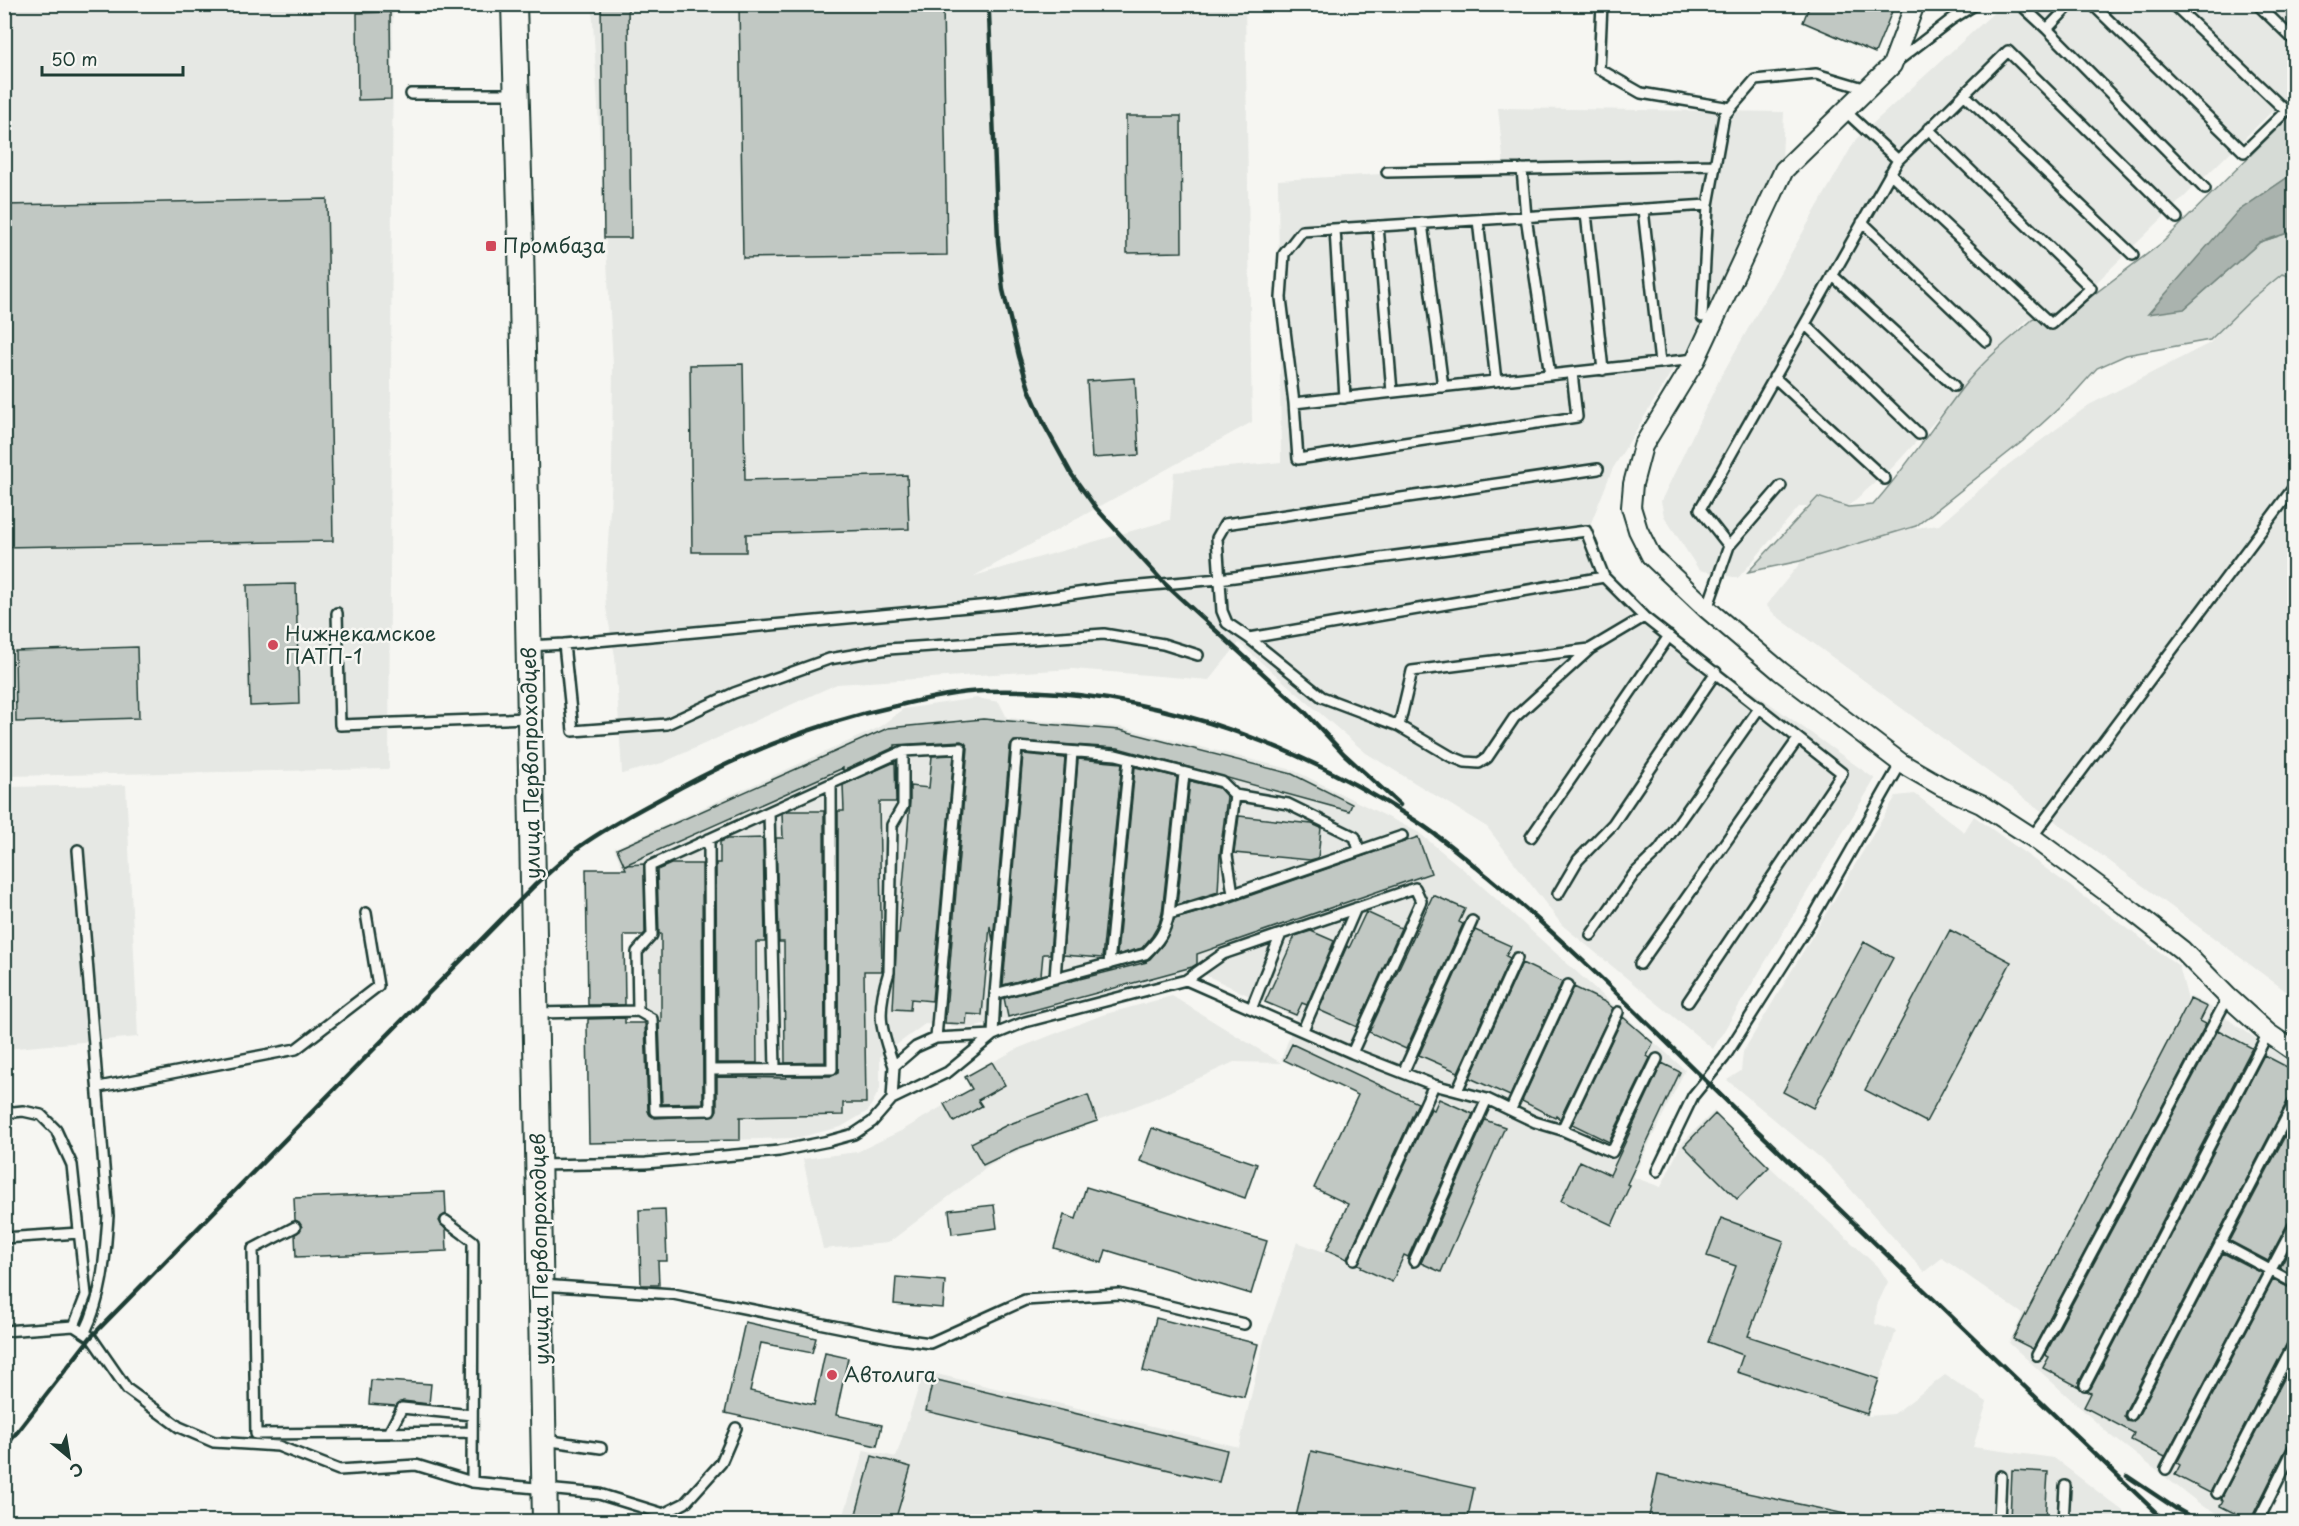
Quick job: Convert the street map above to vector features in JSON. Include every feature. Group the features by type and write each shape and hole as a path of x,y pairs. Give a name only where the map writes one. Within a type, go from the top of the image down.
{"street":[{"name":"улица Первопроходцев","path":"514,4 529,646 545,1521"},
{"path":"1915,4 1892,65 1784,170 1696,359 1643,446 1633,483 1631,507 1638,530 1651,556 1707,609 1780,671 1901,763 1941,786 1981,804 2032,837 2182,950 2228,997 2268,1033 2295,1051"}],"lane":[{"path":"1602,4 1599,69 1641,93 1731,108"},
{"path":"1959,15 1962,4"},
{"path":"1892,65 1976,4"},
{"path":"2020,4 2205,189"},
{"path":"2047,29 2071,4"},
{"path":"2092,4 2244,152 2286,111 2173,4"},
{"path":"2257,4 2295,40"},
{"path":"1729,546 1700,509 1898,160 2008,51 2178,218"},
{"path":"1702,317 1708,205 1724,116 1755,80 1816,74 1867,89"},
{"path":"411,94 515,94"},
{"path":"1964,94 2133,255"},
{"path":"1845,111 1898,160"},
{"path":"1890,173 2051,324 2091,288 1928,129"},
{"path":"1387,172 1715,165"},
{"path":"1522,169 1526,217 1550,375"},
{"path":"1572,373 1577,417 1298,459 1294,403 1281,298 1284,254 1302,231 1708,205"},
{"path":"1643,209 1660,363"},
{"path":"1586,213 1603,370"},
{"path":"1478,220 1496,381"},
{"path":"1862,222 1986,341"},
{"path":"1422,224 1443,387"},
{"path":"1378,226 1392,393"},
{"path":"1335,229 1345,398"},
{"path":"1832,275 1954,386"},
{"path":"1805,324 1919,434"},
{"path":"1294,403 1696,359"},
{"path":"1774,378 1885,478"},
{"path":"1598,469 1224,524 1217,538 1222,610 1227,623 1322,697 1399,726 1450,756 1465,762 1479,763 1487,758 1514,718 1590,649 1644,617"},
{"path":"1707,609 1729,546 1781,486"},
{"path":"2032,837 2295,487"},
{"path":"529,646 564,645 1001,604 1106,589 1219,579 1586,531 1604,577 1644,617 1842,773 1688,1002"},
{"path":"1249,638 1604,577"},
{"path":"337,613 340,726 530,718"},
{"path":"564,645 573,731 667,724 734,693 829,659 888,649 1104,634 1163,644 1197,655"},
{"path":"1531,837 1669,636"},
{"path":"1399,726 1412,670 1590,649"},
{"path":"1558,894 1578,860 1613,824 1716,672"},
{"path":"1591,935 1634,874 1659,850 1760,707"},
{"path":"1640,964 1798,739"},
{"path":"539,1166 646,1163 789,1149 829,1141 854,1134 872,1122 892,1099 948,1072 970,1056 993,1035 1017,747 1116,755 1222,782 1235,795 1288,804 1355,837 1359,850"},
{"path":"638,1011 637,952 652,935 650,866 903,751 961,748 936,1038"},
{"path":"892,1099 894,1066 882,1033 882,995 889,972 892,825 903,806 903,751"},
{"path":"1055,978 1072,752"},
{"path":"1109,964 1129,759"},
{"path":"1657,1171 1694,1096 1724,1058 1810,921 1901,763"},
{"path":"996,994 1145,954 1159,941 1166,930 1169,914 1184,774"},
{"path":"710,1070 832,1069 831,784"},
{"path":"1233,894 1227,855 1235,795"},
{"path":"769,812 775,1070"},
{"path":"1169,914 1402,836"},
{"path":"536,1013 638,1011 652,1019 655,1111 710,1110 709,839"},
{"path":"78,850 108,1216 104,1274 94,1313 85,1332"},
{"path":"894,1066 916,1047 936,1038 993,1035 1025,1022 1186,980 1223,954 1415,888 1421,901 1352,1053"},
{"path":"1303,1030 1356,908"},
{"path":"99,1087 296,1049 378,986 366,913"},
{"path":"1403,1073 1472,921"},
{"path":"1252,1007 1281,934"},
{"path":"1457,1091 1517,958"},
{"path":"1186,980 1252,1007 1352,1053 1434,1085 1487,1099 1535,1122 1562,1130 1612,1152 1657,1059"},
{"path":"1511,1109 1568,985"},
{"path":"2037,1355 2228,997"},
{"path":"1562,1130 1617,1012"},
{"path":"2085,1385 2268,1033"},
{"path":"1354,1258 1434,1085"},
{"path":"1414,1260 1487,1099"},
{"path":"2131,1415 2295,1103"},
{"path":"4,1113 22,1111 41,1115 56,1130 72,1165 86,1295 74,1326"},
{"path":"446,1221 473,1240 472,1482"},
{"path":"2166,1469 2295,1226"},
{"path":"295,1227 253,1249 256,1434 472,1432"},
{"path":"4,1238 79,1233"},
{"path":"2220,1243 2295,1283"},
{"path":"541,1285 673,1294 894,1338 930,1343 1024,1300 1119,1294 1244,1324"},
{"path":"5,1330 74,1326 91,1337 126,1389 178,1427 214,1442 278,1446 339,1470 416,1465 472,1482 599,1494 690,1521"},
{"path":"2217,1493 2295,1344"},
{"path":"389,1433 402,1408 472,1415"},
{"path":"665,1513 685,1503 721,1463 736,1428"},
{"path":"544,1440 601,1448"},
{"path":"2259,1519 2295,1448"},
{"path":"1999,1521 2001,1476"},
{"path":"2063,1521 2065,1486"}],"shaded area":[{"path":"4,5 393,5 389,769 5,776"},
{"path":"592,5 1245,5 1252,422 974,576 1170,520 1174,472 1281,462 1278,180 1504,167 1498,108 1784,112 1782,161 1697,337 1675,366 1612,470 1591,523 1600,582 1875,779 1713,1049 1562,925 1487,827 1366,753 1239,643 1209,680 1073,669 837,684 662,763 622,774 615,656 605,592 612,476 613,364"},
{"path":"2002,5 2294,5 2294,90 2064,314 2027,320 1893,467 1847,507 1799,507 1738,578 1699,570 1664,516 1661,501 1720,378 1856,139"},
{"path":"2294,112 2294,173 2237,212 2184,309 2260,242 2294,231 2294,277 2282,274 2253,298 2210,340 2126,355 2097,368 2071,397 2023,441 1916,526 1800,561 1748,572 1818,497 1848,507 1873,505 1963,387 1990,357 2040,313 2068,314 2163,242"},
{"path":"2294,173 2294,231 2260,242 2184,309 2148,314 2237,212"},
{"path":"2294,262 2294,997 1775,615 1766,605 1819,540 1939,525 2009,464 2089,405 2210,343 2274,268"},
{"path":"977,698 999,702 1007,718 1121,727 1293,770 1418,832 1463,869 1685,1070 1633,1177 1661,1187 1681,1144 1714,1111 1771,1168 1880,1269 1888,1282 1877,1305 1875,1324 1896,1331 1868,1416 1894,1414 1945,1375 1987,1402 1973,1447 2054,1458 2136,1521 842,1521 864,1450 896,1457 924,1371 1239,1447 1264,1341 1297,1242 1324,1252 1391,1111 1281,1060 1296,1018 1195,970 972,1028 925,1024 880,1057 880,1089 868,1111 841,1127 797,1138 647,1142 642,876 623,876 623,869 614,848 878,728 903,709"},
{"path":"126,785 138,1037 5,1049 4,787"},
{"path":"1915,794 1964,832 1974,816 2179,966 2188,1000 2191,997 2209,1006 2294,1065 2294,1467 2266,1521 2235,1521 2204,1507 2108,1433 2009,1343 2023,1314 1942,1258 1924,1272 1829,1165 1727,1080 1741,1071 1743,1052 1896,796"},
{"path":"1172,996 1281,1063 1234,1062 1151,1100 1018,1151 989,1166 888,1243 823,1249 803,1159 857,1152 903,1130 971,1089 965,1077 1019,1048 1102,1015"}],"building":[{"path":"601,4 628,4 631,238 604,238"},
{"path":"739,4 943,4 947,255 743,258"},
{"path":"1810,4 1895,4 1875,53 1803,22"},
{"path":"390,12 391,99 358,100 357,13"},
{"path":"1126,116 1181,116 1182,252 1127,253"},
{"path":"327,199 333,541 4,547 4,205"},
{"path":"743,364 745,480 907,475 909,529 746,534 746,552 692,552 690,365"},
{"path":"1135,378 1139,455 1092,458 1087,381"},
{"name":"Нижнекамское ПАТП-1","path":"296,584 299,704 250,706 247,585"},
{"path":"137,647 139,718 16,722 15,651"},
{"path":"983,719 1120,730 1292,774 1352,804 1349,811 1118,748 1014,741 1010,746 993,941 990,926 982,1015 967,1014 966,1024 945,1023 968,748 961,741 895,745 843,771 843,768 625,865 644,864 645,933 643,935 624,935 625,1005 588,1005 586,869 626,869 617,849 888,728"},
{"path":"1023,754 1065,758 1050,954 1043,954 1041,975 1003,985"},
{"path":"954,755 932,1001 911,999 910,1010 893,1009 910,786 929,788 932,756"},
{"path":"1078,759 1122,763 1102,958 1063,955"},
{"path":"895,762 896,802 879,802 882,971 864,971 866,1103 843,1103 843,1115 740,1117 740,1140 589,1143 588,1019 625,1018 625,1023 645,1023 648,1111 655,1118 714,1115 717,1110 717,1077 786,1078 786,1076 832,1076 838,1073 838,811 844,811 843,785"},
{"path":"1135,767 1177,777 1159,924 1142,948 1117,955"},
{"path":"1190,781 1219,788 1227,797 1218,892 1177,905"},
{"path":"824,811 825,1062 785,1063 784,942 779,942 776,838 783,838 782,813"},
{"path":"1239,816 1312,824 1321,828 1318,858 1310,860 1234,853"},
{"path":"1418,837 1431,873 1197,954 1197,964 1192,967 1008,1017 1004,998 1147,962 1143,962 1150,959 1163,944 1175,919 1217,907"},
{"path":"763,838 765,942 756,942 757,1063 717,1063 716,863 720,863 720,842 727,839"},
{"path":"671,864 702,864 703,1103 662,1104 659,1022 661,1022 661,934 659,934 657,870"},
{"path":"1433,895 1465,909 1459,922 1463,924 1406,1049 1369,1032"},
{"path":"1366,912 1401,928 1357,1027 1319,1010 1347,946 1349,948"},
{"path":"1475,930 1511,946 1506,956 1510,958 1458,1072 1419,1055"},
{"path":"1950,930 2011,962 1926,1122 1865,1090"},
{"path":"1311,931 1334,941 1307,1005 1302,1003 1296,1015 1265,1002 1295,936"},
{"path":"1864,942 1893,958 1813,1108 1783,1092"},
{"path":"1522,963 1562,982 1510,1096 1470,1078"},
{"path":"1574,987 1613,1008 1560,1119 1522,1101"},
{"path":"2190,999 2207,1007 2200,1021 2206,1024 2033,1349 2013,1339"},
{"path":"1623,1017 1653,1043 1647,1056 1650,1058 1609,1142 1572,1124"},
{"path":"2218,1030 2252,1048 2079,1382 2079,1387 2043,1368 2049,1357 2045,1355"},
{"path":"1292,1044 1418,1103 1347,1259 1327,1250 1348,1204 1314,1188 1358,1095 1284,1060"},
{"path":"2264,1055 2295,1071 2295,1096 2288,1100 2125,1412 2124,1416 2127,1421 2132,1422 2137,1418 2223,1253 2262,1273 2165,1457 2131,1440 2134,1433 2084,1407 2091,1393 2087,1391 2091,1388"},
{"path":"992,1062 1005,1085 978,1100 982,1106 954,1122 944,1104 972,1089 965,1077"},
{"path":"1662,1063 1680,1072 1627,1184 1630,1185 1612,1225 1561,1201 1580,1161 1610,1175"},
{"path":"1088,1095 1097,1121 1016,1149 983,1165 971,1143 1007,1125"},
{"path":"1439,1099 1473,1114 1408,1257 1404,1255 1392,1282 1361,1268 1362,1266 1358,1264 1431,1109 1434,1110"},
{"path":"1715,1114 1769,1167 1737,1199 1684,1146"},
{"path":"2295,1117 2295,1219 2288,1223 2268,1261 2230,1241"},
{"path":"1485,1120 1505,1127 1441,1272 1421,1263"},
{"path":"1152,1128 1257,1164 1245,1198 1140,1161"},
{"path":"1086,1187 1267,1241 1251,1294 1106,1250 1102,1263 1054,1248 1064,1215 1076,1219"},
{"path":"445,1192 446,1214 439,1221 446,1230 447,1251 296,1257 295,1234 302,1227 295,1220 294,1198"},
{"path":"994,1205 997,1228 952,1234 949,1210"},
{"path":"665,1209 667,1261 658,1261 659,1285 641,1285 639,1210"},
{"path":"1721,1218 1784,1241 1748,1336 1879,1379 1867,1414 1737,1372 1743,1355 1708,1342 1736,1266 1707,1256"},
{"path":"2295,1240 2295,1276 2280,1268"},
{"path":"896,1277 945,1281 943,1308 894,1304"},
{"path":"2273,1280 2295,1290 2295,1337 2288,1341 2210,1493 2175,1475 2180,1465 2177,1463"},
{"path":"1156,1318 1258,1344 1244,1397 1143,1371"},
{"name":"Автолига","path":"745,1322 816,1338 812,1353 761,1343 750,1391 814,1405 825,1353 848,1358 836,1415 882,1425 877,1446 725,1413"},
{"path":"2295,1358 2295,1437 2288,1445 2250,1521 2220,1506 2223,1500 2221,1499"},
{"path":"933,1379 1227,1450 1219,1482 926,1411"},
{"path":"371,1380 431,1384 429,1404 403,1401 396,1406 369,1404"},
{"path":"1311,1451 1474,1488 1467,1521 1314,1521 1296,1517"},
{"path":"872,1456 911,1467 895,1521 854,1521"},
{"path":"2012,1470 2048,1472 2045,1521 2010,1521"},
{"path":"1658,1474 1850,1515 1849,1521 1648,1521"}],"railway":[{"path":"989,14 998,241 1003,290 1029,389 1046,428 1072,475 1096,508 1165,584 1305,712 1344,754 1400,805"},
{"path":"4,1449 91,1337 534,886 579,847 617,823 714,770 802,733 864,714 940,696 984,691 1041,692 1098,698 1154,708 1210,723 1264,742 1367,791 1434,834 1520,904 1585,963 2166,1522"},
{"path":"2127,1476 2200,1522"}],"place":[{"name":"Промбаза","path":"491,246"},
{"name":"Нижнекамское ПАТП-1","path":"273,645"},
{"name":"Автолига","path":"832,1375"}]}
